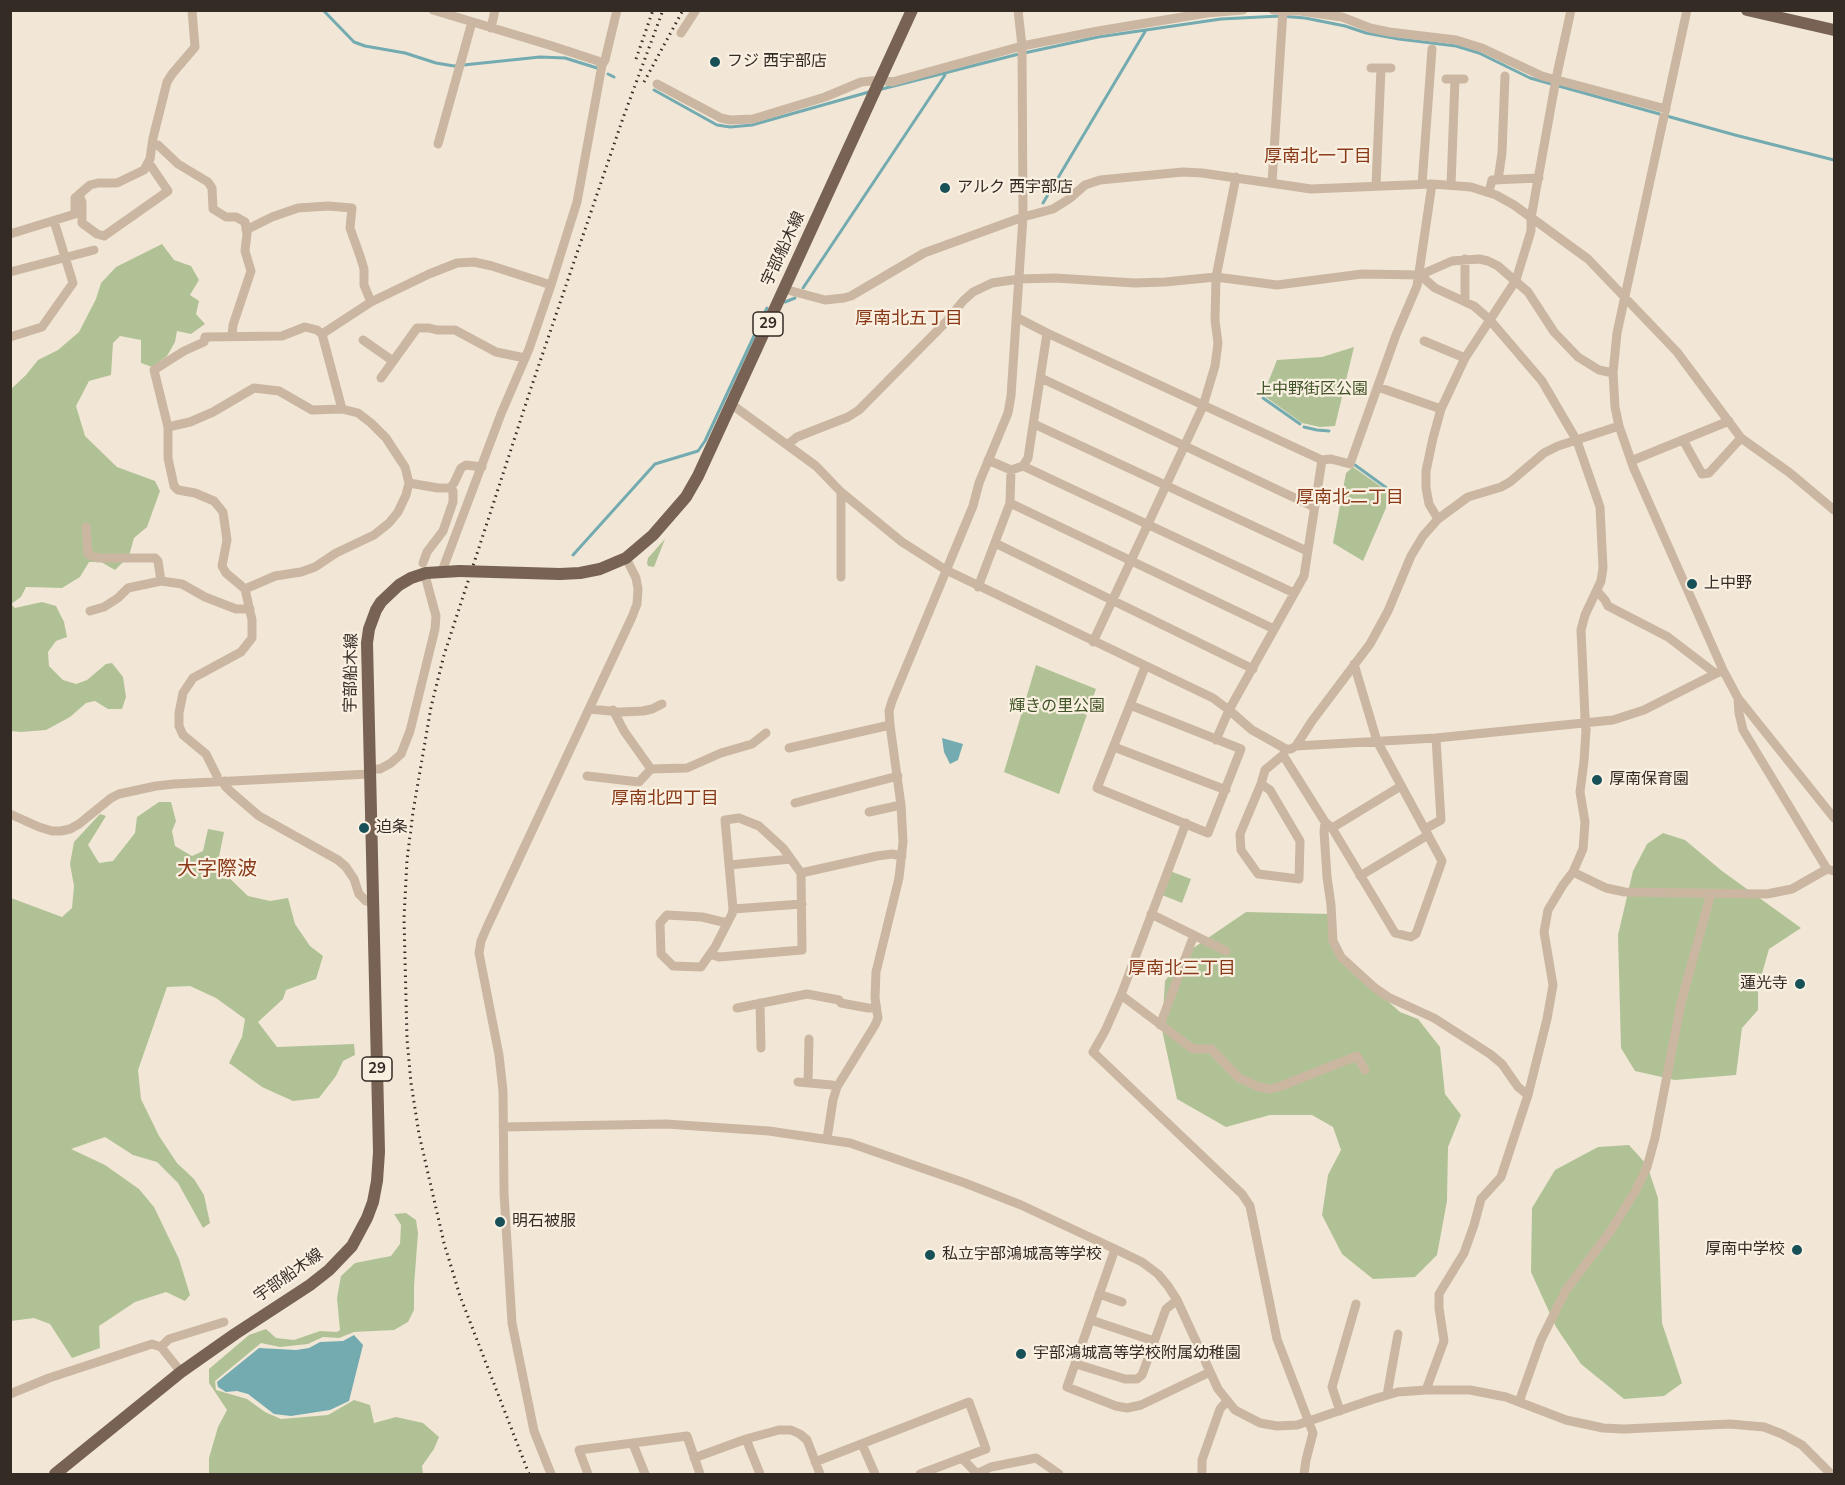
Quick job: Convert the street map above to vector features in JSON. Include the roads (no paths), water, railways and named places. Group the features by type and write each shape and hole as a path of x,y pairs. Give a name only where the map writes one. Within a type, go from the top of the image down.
{"main road":[{"name":"宇部船木線","path":"55,1474 68,1470 182,1372 329,1270 352,1246 373,1202 379,1152 366,657 372,621 381,602 399,585 426,573 460,571 560,574 600,569 626,558 653,535 686,496 698,476 912,10"},
{"path":"1746,10 1834,30"}],"street":[{"path":"10,234 75,214 75,198 90,185 117,183 144,170 150,159 167,82 195,48 192,10"},
{"path":"433,10 549,45 598,61 602,65"},
{"path":"491,28 495,10"},
{"path":"442,571 509,393 525,358 577,202 602,65 617,10"},
{"path":"681,33 696,10"},
{"path":"827,1139 832,1100 837,1087 878,1018 876,972 895,900 902,856 901,805 889,711 973,506 979,483 1008,413 1023,217 1022,46 1018,10"},
{"path":"657,84 711,114 742,121 825,97 861,82 880,80 892,82 1022,46 1207,12 1243,10"},
{"path":"1273,10 1342,17 1370,28 1389,32 1456,40 1482,48 1533,72 1665,114"},
{"path":"1272,183 1283,10"},
{"path":"1438,519 1429,504 1426,471 1441,409 1465,358 1516,280 1531,231 1531,218 1556,79 1571,10"},
{"path":"1687,10 1617,333 1613,373 1615,407 1631,461 1719,671 1834,818"},
{"path":"438,144 472,22"},
{"path":"1016,317 1322,460 1331,459 1350,464 1420,275 1427,184 1432,48"},
{"path":"1376,186 1381,68"},
{"path":"1498,180 1502,153 1506,76"},
{"path":"1451,184 1455,79"},
{"path":"153,145 158,145 178,164 208,182 213,188 213,209 226,217 242,219 245,222 245,251 251,271 233,325 232,336"},
{"path":"79,195 82,202 82,223 97,234 104,236 168,191 151,166 147,164"},
{"path":"784,289 825,300 844,298 924,253 1023,217 1053,209 1085,185 1100,180 1183,172 1236,177 1311,189 1427,184 1471,187 1489,192 1514,205 1588,259 1677,352 1741,438 1790,473 1834,510"},
{"path":"1093,642 1203,406 1215,366 1218,343 1215,320 1216,277 1236,177"},
{"path":"1489,192 1492,180 1539,178"},
{"path":"246,230 272,217 298,208 328,206 352,208 350,228 364,269 364,285 371,302"},
{"path":"10,337 42,327 73,283 54,221"},
{"path":"10,272 94,250"},
{"path":"787,445 797,437 848,417 859,410 973,292 992,283 1019,279 1055,278 1135,283 1216,277 1277,285 1362,274 1420,275 1452,261 1465,259 1488,261 1498,266 1528,292 1554,332 1578,357 1599,370 1613,373"},
{"path":"1465,259 1465,301"},
{"path":"322,334 371,302 429,274 464,262 492,266 551,285"},
{"path":"1420,275 1435,288 1474,306 1489,319 1542,381 1577,441 1600,507 1603,568 1601,581 1585,615 1581,630 1586,730 1580,792 1586,835 1583,849 1573,872 1548,910 1545,921 1545,945 1551,973 1551,998 1528,1095 1501,1177 1481,1200 1464,1253 1439,1294 1438,1308 1444,1341 1426,1390"},
{"path":"342,409 322,334 305,327 282,336 206,337 204,342 184,351 154,370 168,427 168,458 174,486 178,490 195,493 214,501 223,512 226,540 222,566 226,573 245,589 253,630 252,638 241,652 194,678 183,693 179,726 183,735 206,754 217,776 230,791 259,816 338,860 354,879 359,894 366,901 374,903"},
{"path":"381,378 417,328 455,330 496,352 525,358"},
{"path":"988,460 1011,470 1023,466 1028,458 1047,333"},
{"path":"363,340 393,362"},
{"path":"1424,341 1465,358"},
{"path":"1041,378 1314,507"},
{"path":"1378,387 1441,409"},
{"path":"168,427 190,423 254,388 279,391 312,410 342,409 358,413 386,438 405,467 409,483 406,495 398,512 374,535 336,553 315,567 302,572 275,576 245,589"},
{"path":"730,404 816,466 841,492 902,542 946,570 1213,698 1252,730 1288,750 1329,825 1395,933 1411,937 1416,934 1442,861 1377,741 1354,664"},
{"path":"1631,461 1729,422"},
{"path":"1034,424 1307,550"},
{"path":"1261,784 1270,790 1300,841 1299,879 1258,874 1241,850 1240,834 1265,770 1288,750 1370,644 1388,611 1411,556 1423,536 1438,519 1468,497 1510,482 1544,453 1558,446 1619,426"},
{"path":"1683,440 1702,474 1709,473 1741,438"},
{"path":"1216,740 1229,710 1304,576 1322,460"},
{"path":"450,488 461,468 466,465 482,467"},
{"path":"1023,466 1294,593"},
{"path":"978,586 1010,503 1011,470"},
{"path":"409,483 450,488"},
{"path":"423,563 427,552 443,531 453,502 453,491 450,488"},
{"path":"841,492 841,577"},
{"path":"1010,503 1274,629"},
{"path":"86,527 88,554 98,558 155,558 158,561 161,581"},
{"path":"995,543 1253,669"},
{"path":"551,1474 534,1431 512,1323 504,1193 502,1079 479,953 481,941 637,604 636,578 626,558"},
{"path":"10,814 39,827 61,831 79,824 119,794 174,784 369,772 391,763 401,754 410,731 435,629 436,616 426,579"},
{"path":"90,611 118,598 128,588 161,581 174,582 236,609 250,609"},
{"path":"1597,591 1608,606 1668,637 1719,671"},
{"path":"1130,705 1241,749 1208,833 1097,788 1145,667"},
{"path":"1288,750 1613,720 1644,710 1719,671"},
{"path":"1573,872 1606,888 1625,892 1767,894 1801,885 1831,870 1743,730 1738,698"},
{"path":"589,709 621,712 643,711 652,710 662,704"},
{"path":"613,710 624,731 651,769"},
{"path":"789,748 890,725"},
{"path":"587,776 639,782 651,769 687,768 721,753 752,744 766,734"},
{"path":"1360,876 1441,820 1436,738"},
{"path":"1114,747 1226,790"},
{"path":"795,802 898,776"},
{"path":"1401,786 1329,825 1324,832 1333,940 1341,957 1388,997 1434,1018 1502,1064 1518,1087 1528,1095"},
{"path":"869,812 901,805"},
{"path":"710,954 719,957 802,950 801,873 783,848 759,826 740,819 725,820 733,909 727,922 710,954 701,967 673,966 661,954 660,923 668,915 702,917 727,922"},
{"path":"1186,823 1121,995 1093,1052 1247,1201 1252,1213 1277,1339 1313,1433 1304,1474"},
{"path":"801,873 877,856 892,854 902,856"},
{"path":"729,865 791,859"},
{"path":"1519,1402 1541,1340 1566,1290 1610,1233 1647,1167 1682,1003 1711,893"},
{"path":"733,909 801,904"},
{"path":"1152,914 1227,951"},
{"path":"1160,1025 1194,935"},
{"path":"737,1008 807,994 838,1000 841,1003 876,1008"},
{"path":"1121,995 1193,1049 1211,1048 1239,1078 1259,1087 1271,1089 1281,1086 1357,1056 1365,1070"},
{"path":"760,1003 761,1048"},
{"path":"808,1083 809,1039"},
{"path":"798,1082 837,1087"},
{"path":"503,1126 666,1124 769,1131 850,1143 965,1183 1021,1205 1115,1249 1142,1262 1158,1274 1177,1300 1218,1389 1242,1415 1260,1423 1297,1425 1387,1395 1411,1391 1470,1390 1519,1402 1566,1420 1603,1428 1730,1424 1764,1427 1802,1445 1831,1474"},
{"path":"1115,1249 1067,1387 1127,1408 1141,1405 1210,1372"},
{"path":"1100,1294 1122,1302"},
{"path":"1076,1364 1125,1379 1137,1379 1142,1375 1166,1309 1177,1300"},
{"path":"1340,1411 1332,1388 1356,1304"},
{"path":"1090,1320 1154,1341"},
{"path":"161,1347 169,1339 224,1322"},
{"path":"1387,1395 1398,1334"},
{"path":"10,1394 49,1378 152,1344 161,1347 182,1372"},
{"path":"1203,1474 1202,1460 1220,1408 1227,1401"},
{"path":"815,1462 969,1402 986,1449 920,1474"},
{"path":"694,1458 746,1439 779,1430 791,1430 807,1440 820,1474"},
{"path":"588,1474 579,1450 687,1436 700,1474"},
{"path":"746,1439 760,1474"},
{"path":"633,1444 645,1474"},
{"path":"862,1444 874,1474"},
{"path":"962,1458 976,1474 991,1467 1036,1458 1059,1474"}],"water":[{"path":"942,738 963,744 958,760 950,764 944,752"},
{"path":"354,1335 363,1345 349,1401 330,1410 291,1416 274,1414 248,1394 237,1391 226,1392 218,1387 217,1382 259,1348 296,1350 309,1348 320,1342 343,1341"}],"waterway":[{"path":"323,10 354,42 405,53 436,63 454,66 540,57 565,58 597,68"},
{"path":"878,90 1015,55 1098,37 1221,19 1280,16 1305,18 1399,39 1456,46 1479,53 1530,78 1834,160"},
{"path":"1043,203 1146,30"},
{"path":"608,74 614,77"},
{"path":"803,288 945,75"},
{"path":"654,90 717,125 730,127 752,125 869,92"},
{"path":"785,302 795,298"},
{"path":"573,555 655,464 698,451 705,441 767,308"},
{"path":"1263,398 1300,424"},
{"path":"1304,427 1329,431"},
{"path":"1355,465 1388,489"}],"railway":[{"path":"636,59 653,10"},
{"path":"529,1474 460,1296 444,1243 419,1134 407,1039 404,918 407,860 431,707 444,655 530,391 623,118 663,10"},
{"path":"644,82 683,10"}],"place":[{"name":"フジ 西宇部店","path":"715,62"},
{"name":"アルク 西宇部店","path":"945,188"},
{"name":"上中野","path":"1692,584"},
{"name":"厚南保育園","path":"1597,780"},
{"name":"迫条","path":"364,828"},
{"name":"蓮光寺","path":"1800,984"},
{"name":"明石被服","path":"500,1222"},
{"name":"厚南中学校","path":"1797,1250"},
{"name":"私立宇部鴻城高等学校","path":"930,1255"},
{"name":"宇部鴻城高等学校附属幼稚園","path":"1021,1354"}],"district":[{"name":"厚南北一丁目","path":"1318,158"},
{"name":"厚南北五丁目","path":"909,320"},
{"name":"厚南北二丁目","path":"1350,499"},
{"name":"厚南北四丁目","path":"665,800"},
{"name":"大字際波","path":"217,870"},
{"name":"厚南北三丁目","path":"1182,970"}],"park label":[{"name":"上中野街区公園","path":"1312,390"},
{"name":"輝きの里公園","path":"1057,707"}]}
